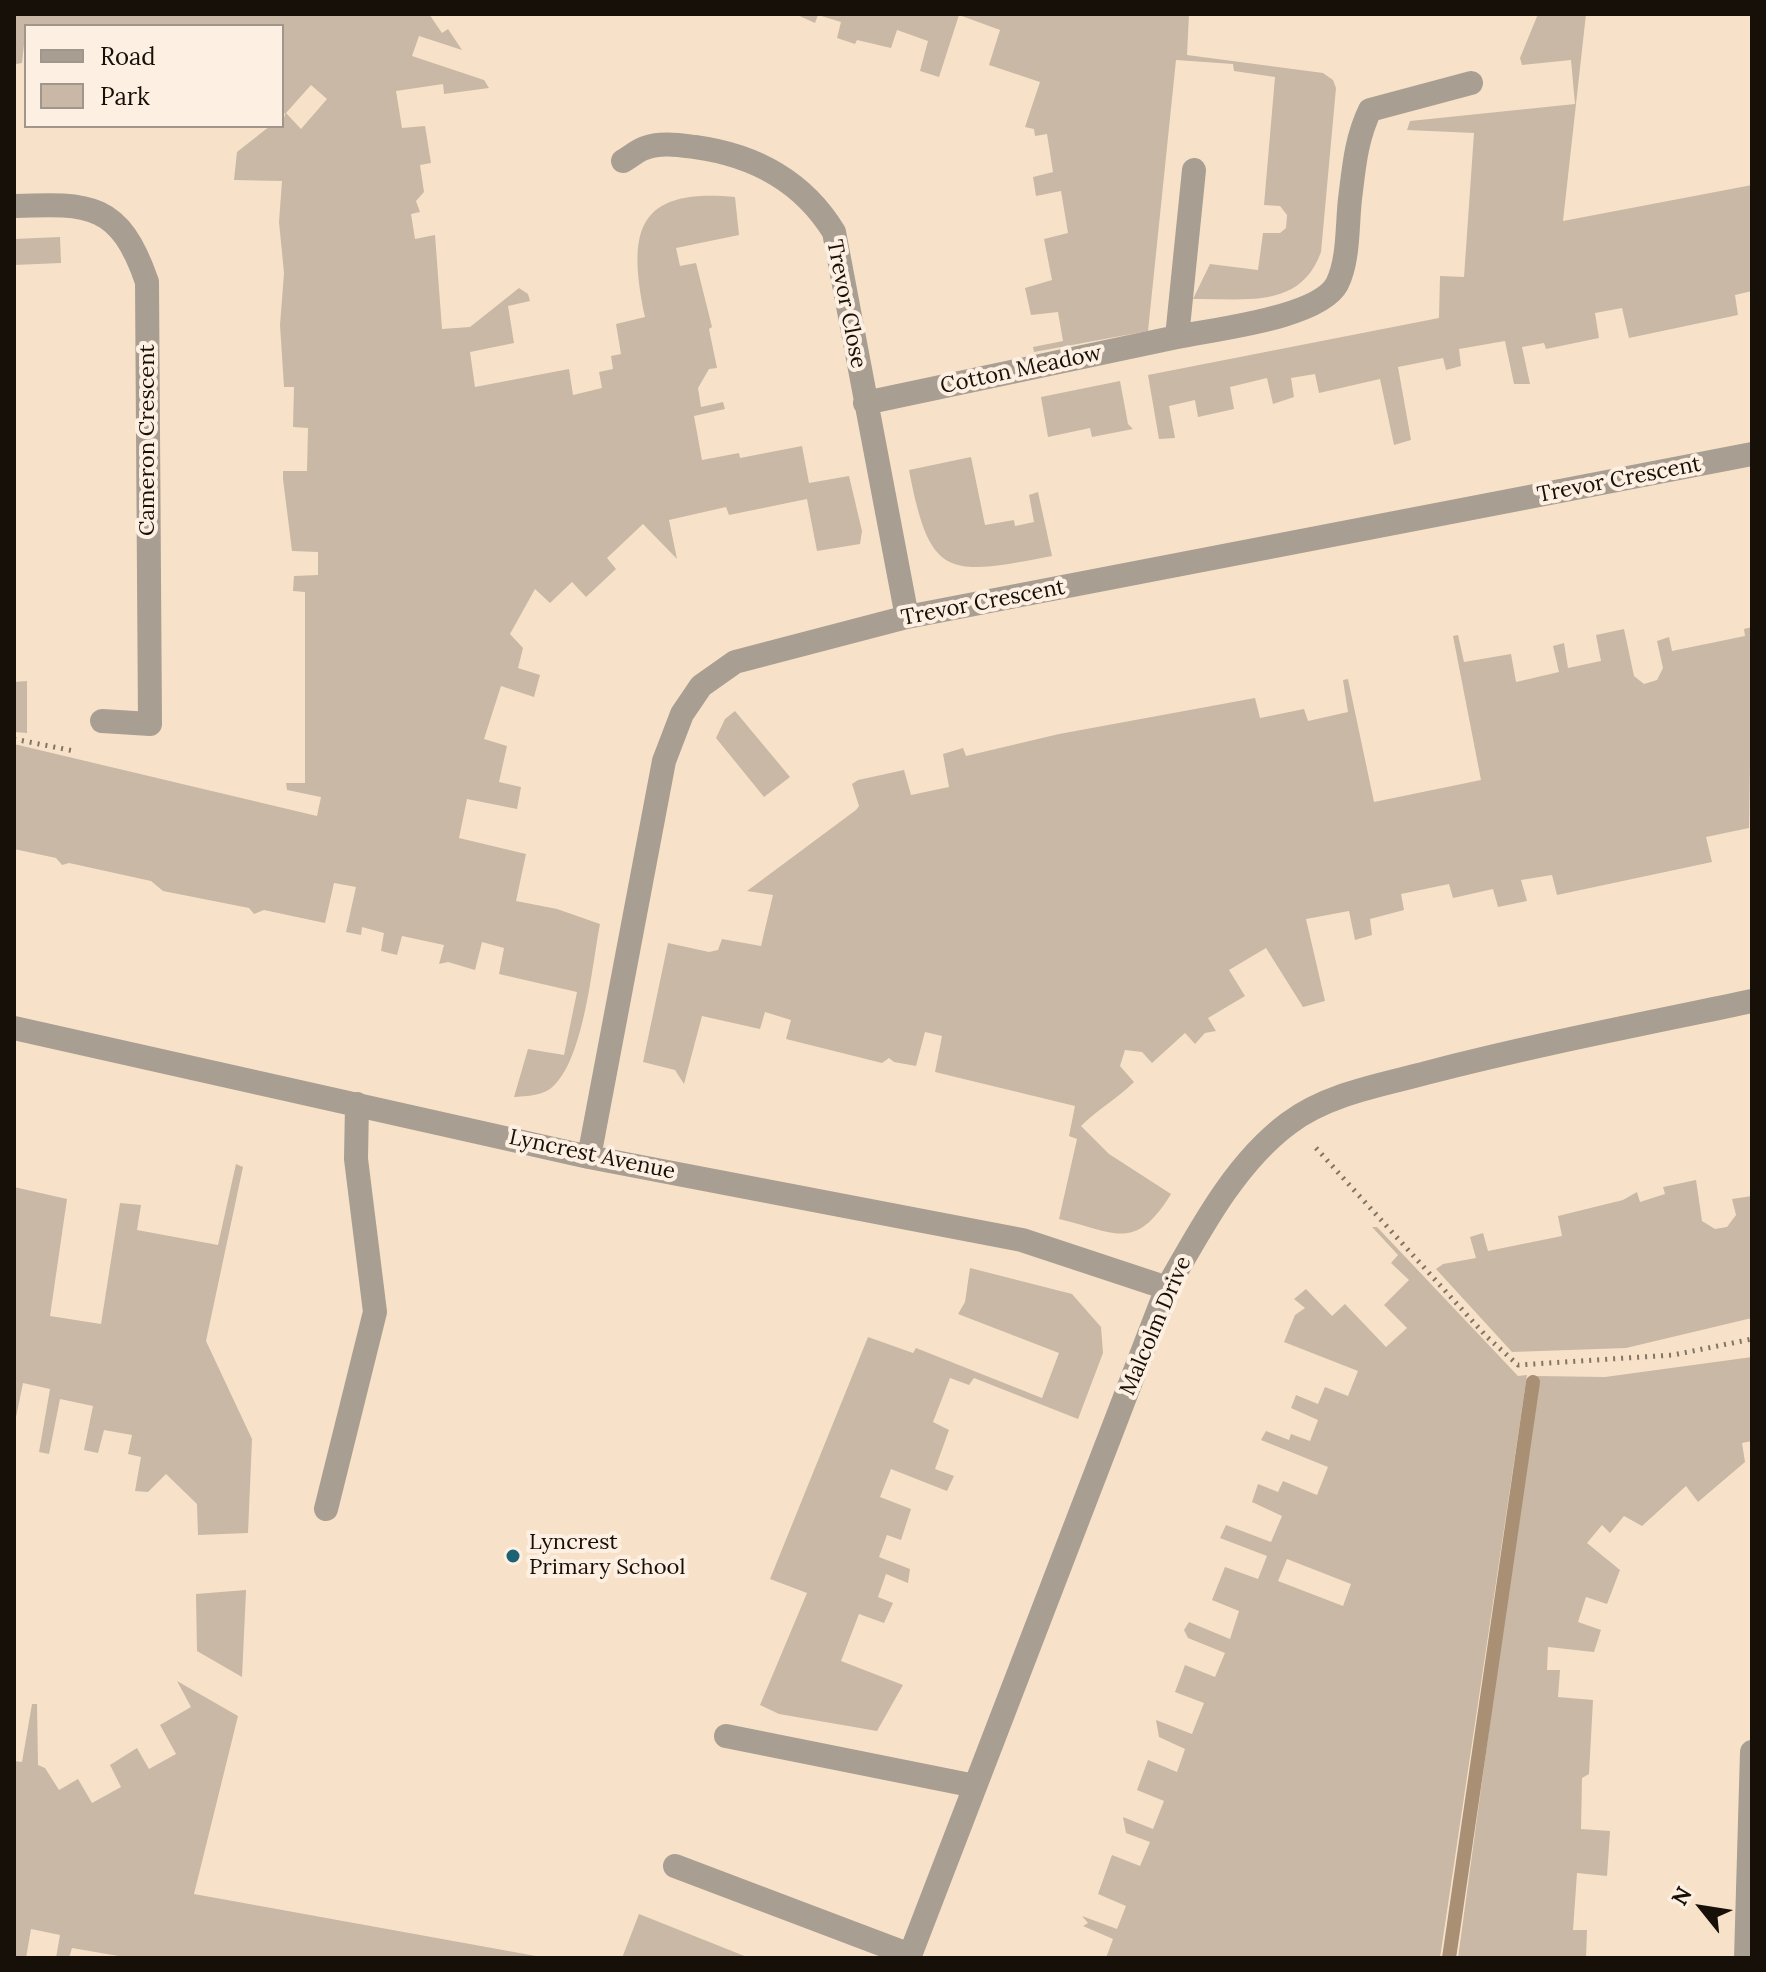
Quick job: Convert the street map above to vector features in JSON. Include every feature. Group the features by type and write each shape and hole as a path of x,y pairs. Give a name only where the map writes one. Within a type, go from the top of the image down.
{"street":[{"name":"Cotton Meadow","path":"865,403 1298,311 1320,301 1336,286 1343,262 1358,134 1370,110 1471,83"},
{"name":"Trevor Close","path":"623,161 646,147 673,144 743,156 801,189 819,208 834,232 907,617"},
{"path":"1177,337 1194,170"},
{"name":"Cameron Crescent","path":"14,206 73,204 95,211 117,224 137,253 147,282 150,724 102,721"},
{"name":"Trevor Crescent","path":"589,1157 664,761 682,714 701,686 735,662 907,617 1752,454"},
{"name":"Malcolm Drive","path":"910,1956 1167,1288 1203,1224 1244,1168 1290,1122 1337,1098 1494,1056 1752,1001"},
{"name":"Lyncrest Avenue","path":"14,1028 589,1157 1022,1240 1167,1288"},
{"path":"326,1509 375,1312 356,1159 357,1104"},
{"path":"726,1736 975,1786"},
{"path":"1746,1958 1752,1752"},
{"path":"675,1866 910,1956"}],"path":[{"path":"14,739 74,751"},
{"path":"1290,1122 1486,1336 1518,1365 1673,1355 1752,1339"}],"green space":[{"path":"14,14 429,14 442,33 448,29 462,50 419,36 412,56 484,80 489,88 444,94 443,84 396,91 402,128 425,126 431,163 420,165 424,192 416,201 420,212 411,214 415,239 435,235 442,329 470,327 519,288 528,294 530,301 508,306 514,343 470,352 475,387 569,369 573,395 602,388 599,372 613,369 611,356 621,354 616,324 645,317 638,261 639,239 646,221 658,208 677,200 702,196 735,197 739,235 676,248 680,266 696,263 712,327 709,329 717,368 709,369 698,388 701,407 723,402 725,409 694,416 702,460 739,453 740,458 802,446 809,483 849,476 862,531 860,544 817,551 807,499 729,515 726,507 669,520 677,559 643,524 607,558 616,569 586,597 572,582 550,603 535,589 510,634 523,648 518,668 540,675 534,697 501,686 484,739 507,746 499,782 521,787 517,809 467,799 459,838 526,854 516,901 557,909 600,924 579,1036 562,1076 550,1089 514,1097 528,1049 564,1055 577,992 499,974 504,948 482,942 475,970 448,962 439,964 444,945 402,936 397,955 381,951 384,933 362,927 361,935 346,932 356,887 334,883 325,923 264,910 254,914 249,908 163,891 151,881 69,863 62,865 56,858 14,849 14,744 317,816 321,797 287,790 286,783 305,783 305,592 293,591 294,576 318,575 318,552 292,551 283,479 283,471 307,471 308,428 293,427 294,387 284,387 280,325 284,273 279,222 282,181 234,180 237,152 267,128 284,128 284,24 24,24 22,63 16,64","holes":["311,85 327,99 301,129 286,113"]},
{"path":"795,14 1189,14 1187,55 1323,73 1333,80 1336,88 1321,252 1312,271 1299,284 1269,297 1193,299 1210,264 1258,270 1263,233 1280,233 1286,228 1287,215 1280,206 1264,205 1275,77 1234,71 1233,64 1176,60 1148,331 1034,352 1033,347 1063,341 1058,312 1031,315 1025,288 1052,280 1044,239 1068,233 1061,191 1036,196 1033,177 1053,172 1047,134 1035,136 1034,129 1025,127 1040,82 989,65 1000,30 959,15 939,77 920,71 928,41 897,30 891,48 857,40 855,44 837,38 841,22 818,15 815,23"},
{"path":"1538,14 1586,14 1563,221 1752,185 1752,291 1735,295 1738,315 1629,338 1622,308 1595,313 1599,338 1546,349 1544,343 1522,347 1530,384 1514,384 1505,341 1459,349 1461,366 1446,370 1443,358 1398,367 1411,440 1394,445 1380,379 1319,393 1315,374 1291,378 1294,397 1273,404 1267,378 1230,387 1234,409 1198,417 1195,400 1169,406 1175,438 1159,439 1148,375 1439,318 1440,276 1464,277 1474,133 1407,130 1410,121 1575,104 1571,60 1522,65 1520,58"},
{"path":"60,237 61,263 14,265 14,239"},
{"path":"1120,381 1128,424 1133,429 1092,437 1090,428 1048,437 1041,397"},
{"path":"971,457 985,525 1014,520 1015,526 1034,522 1029,495 1038,492 1052,556 1017,563 967,567 949,562 936,551 917,506 909,470"},
{"path":"1752,627 1749,828 1706,837 1712,862 1557,895 1552,875 1521,880 1527,901 1498,907 1493,889 1453,898 1449,884 1401,894 1404,910 1370,919 1372,935 1355,940 1349,911 1306,919 1325,1001 1303,1007 1266,948 1229,970 1245,996 1208,1018 1216,1031 1205,1033 1195,1044 1185,1033 1152,1063 1142,1052 1125,1050 1120,1066 1134,1082 1081,1126 1109,1154 1171,1194 1158,1212 1135,1231 1110,1233 1059,1219 1077,1139 1069,1136 1075,1106 935,1072 942,1036 925,1032 916,1066 894,1062 889,1058 882,1063 786,1039 791,1020 765,1012 760,1029 702,1016 684,1084 675,1070 643,1062 668,943 709,952 718,950 722,939 761,946 773,895 747,891 856,810 859,806 852,784 858,780 904,770 911,795 949,787 943,754 963,748 966,756 1059,734 1255,698 1260,718 1304,709 1308,721 1348,712 1343,680 1348,679 1374,802 1481,780 1453,636 1458,635 1464,662 1511,654 1516,682 1559,672 1553,646 1564,643 1568,668 1601,661 1596,635 1624,629 1634,676 1644,684 1657,680 1663,668 1657,641 1669,637 1672,651 1745,636 1744,629"},
{"path":"27,681 27,733 14,732 14,682"},
{"path":"735,711 790,777 764,797 716,738 725,719"},
{"path":"236,1164 243,1167 206,1341 252,1439 248,1533 198,1535 197,1504 166,1474 148,1492 135,1491 141,1457 128,1454 132,1435 104,1430 98,1453 84,1450 93,1406 60,1399 49,1454 39,1452 50,1389 23,1383 14,1427 14,1187 67,1199 50,1316 101,1324 120,1203 141,1205 137,1230 218,1245"},
{"path":"1696,1180 1702,1221 1715,1229 1727,1227 1736,1215 1732,1199 1752,1196 1752,1318 1626,1348 1512,1352 1436,1269 1443,1264 1476,1258 1470,1237 1483,1233 1488,1251 1562,1236 1558,1216 1623,1200 1637,1192 1640,1202 1665,1194 1663,1187"},
{"path":"1372,1227 1377,1227 1518,1376 1527,1375 1440,1958 1106,1958 1113,1939 1083,1926 1088,1923 1082,1916 1117,1929 1126,1906 1098,1894 1112,1855 1140,1866 1150,1842 1126,1833 1123,1817 1153,1829 1164,1801 1137,1790 1148,1760 1177,1772 1185,1749 1159,1737 1156,1720 1192,1734 1204,1703 1175,1692 1185,1665 1215,1677 1225,1653 1188,1638 1184,1630 1189,1622 1230,1639 1239,1611 1212,1600 1225,1567 1258,1579 1267,1556 1220,1538 1226,1525 1271,1542 1282,1516 1252,1502 1258,1484 1278,1492 1283,1481 1317,1495 1328,1467 1261,1440 1266,1431 1289,1440 1291,1434 1310,1441 1318,1420 1291,1408 1296,1395 1318,1404 1325,1387 1348,1396 1358,1371 1284,1342 1295,1315 1305,1308 1294,1299 1306,1289 1332,1316 1345,1304 1386,1347 1407,1328 1384,1305 1409,1280 1391,1263 1398,1255","holes":["1287,1559 1351,1584 1343,1606 1278,1581"]},
{"path":"970,1268 1072,1294 1101,1327 1103,1353 1078,1419 974,1378 969,1385 950,1378 933,1422 949,1430 935,1469 954,1476 947,1491 891,1469 880,1497 911,1509 901,1540 887,1535 879,1557 910,1569 908,1583 886,1574 878,1597 893,1603 884,1623 859,1614 841,1661 903,1685 877,1731 779,1714 760,1705 807,1593 770,1579 868,1337 913,1353 916,1348 1042,1398 1059,1353 958,1314 965,1302"},
{"path":"1752,1357 1752,1441 1742,1443 1745,1462 1698,1502 1686,1486 1642,1526 1624,1516 1610,1533 1602,1525 1587,1543 1620,1570 1607,1604 1586,1597 1578,1622 1601,1630 1594,1652 1548,1647 1547,1670 1560,1670 1558,1697 1593,1700 1589,1774 1582,1778 1581,1829 1610,1831 1607,1876 1577,1873 1573,1930 1587,1930 1586,1958 1458,1958 1537,1376 1605,1377"},
{"path":"246,1590 242,1677 197,1651 196,1594"},
{"path":"177,1681 238,1716 194,1894 547,1958 130,1958 72,1948 69,1958 56,1958 60,1935 31,1929 26,1958 14,1958 14,1761 22,1762 32,1704 37,1704 38,1765 45,1768 59,1790 78,1779 92,1803 121,1787 110,1765 137,1748 149,1769 176,1754 160,1725 191,1707"},
{"path":"639,1914 747,1957 747,1958 622,1958"}],"waterway":[{"path":"1449,1958 1533,1382"}],"place":[{"name":"Lyncrest Primary School","path":"513,1556"}]}
